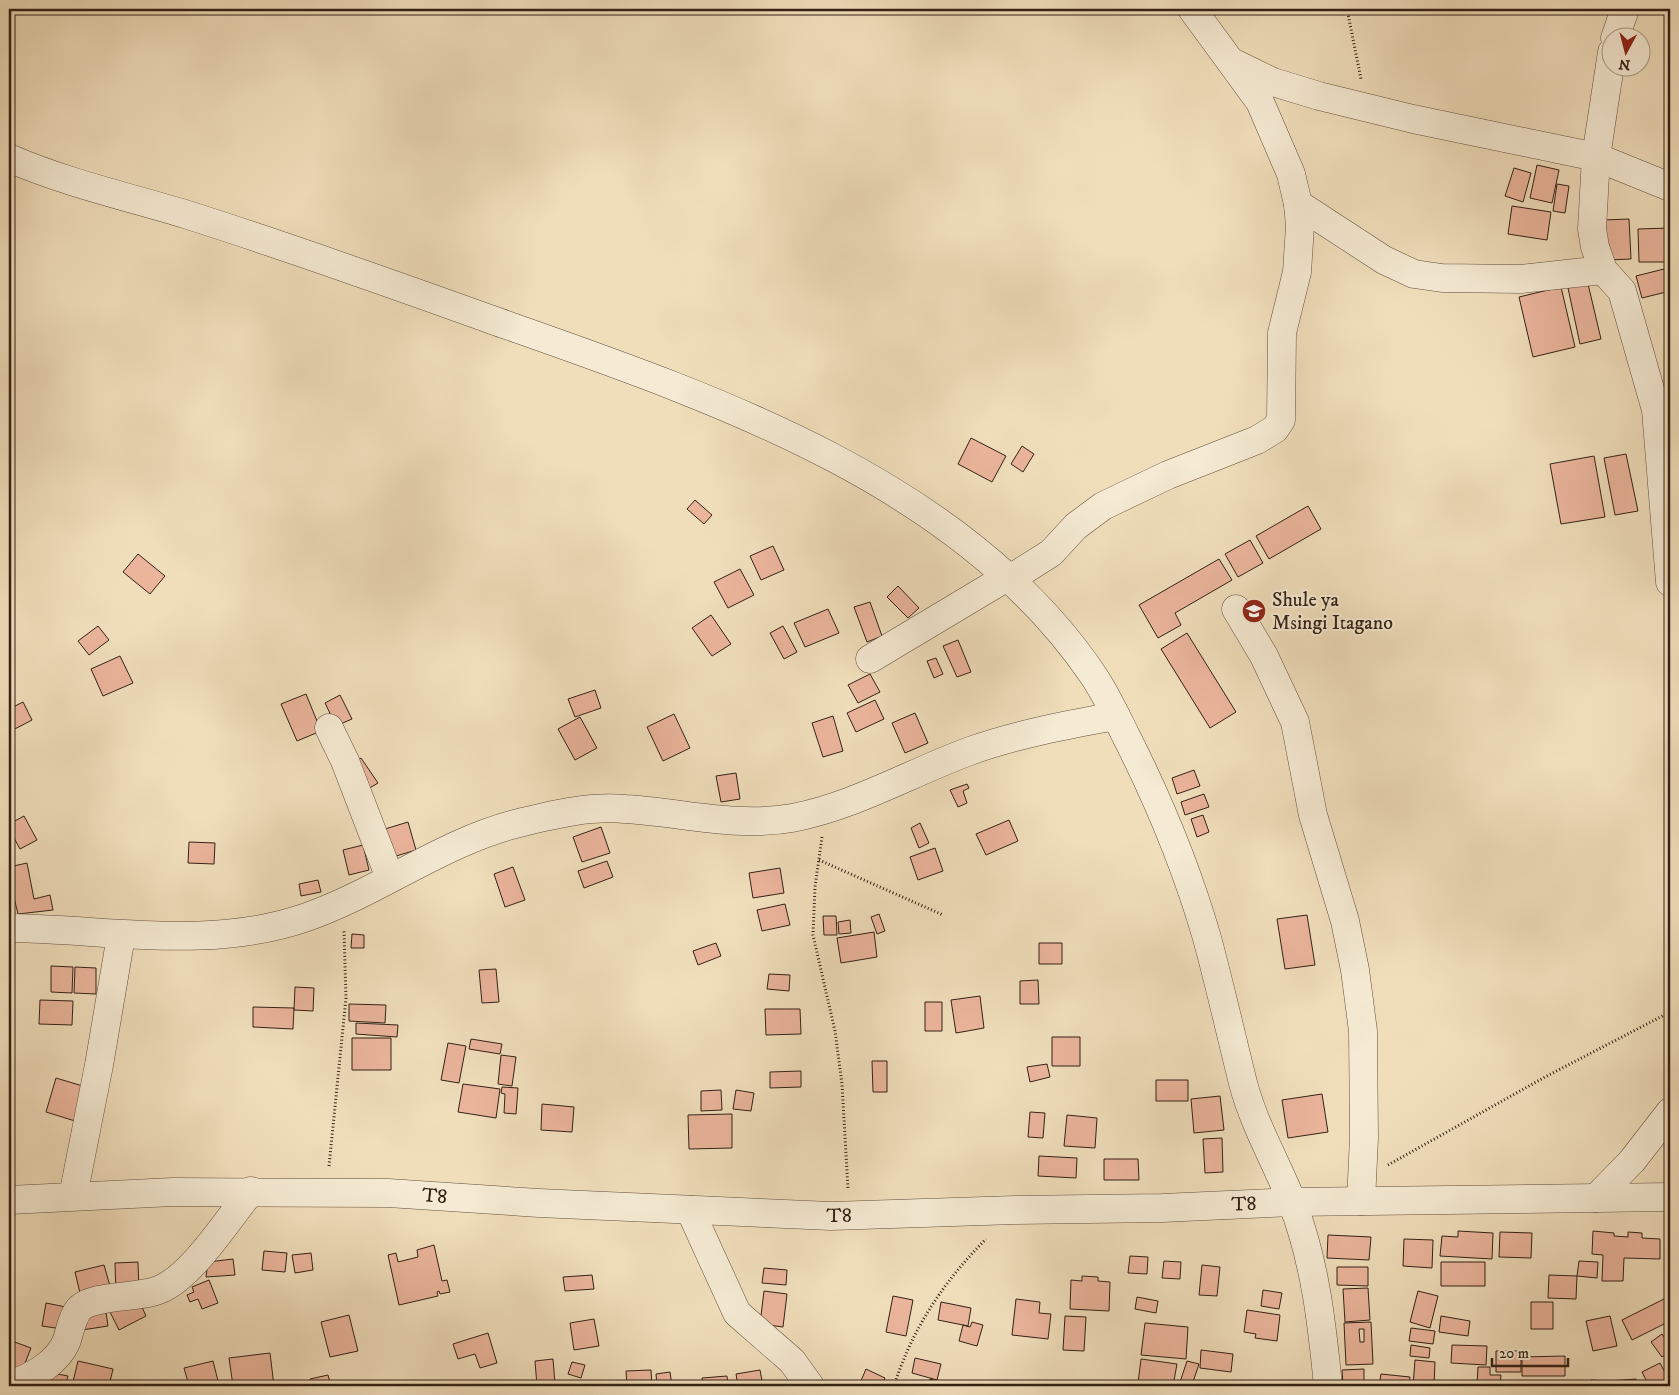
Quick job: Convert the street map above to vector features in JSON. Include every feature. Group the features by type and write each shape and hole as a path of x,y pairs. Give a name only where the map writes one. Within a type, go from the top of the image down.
{"street":[{"path":"870,659 1051,553 1082,521 1103,506 1168,475 1257,440 1274,429 1281,420 1282,333 1297,272 1300,226 1298,204 1291,174 1270,124 1252,91 1192,9"},
{"path":"1618,28 1625,9"},
{"path":"1227,59 1273,82 1422,121 1596,157 1670,187"},
{"path":"1608,78 1596,157 1592,228 1595,247 1603,270 1616,283 1625,299 1665,444 1670,582"},
{"path":"9,158 100,190 185,214 350,268 584,351 751,417 826,454 883,486 944,526 1008,578 1058,629 1094,676 1143,769 1177,850 1208,941 1246,1095 1271,1158 1292,1202 1306,1243 1315,1283 1328,1386"},
{"path":"1298,204 1384,260 1414,274 1442,278 1521,279 1603,270"},
{"path":"1236,609 1264,656 1294,722 1313,815 1345,921 1363,1031 1364,1138 1361,1191"},
{"path":"9,928 83,930 121,936 218,935 255,930 305,918 344,902 475,837 504,826 559,813 596,808 622,808 745,821 790,818 826,809 876,792 970,751 1050,728 1116,716"},
{"path":"329,728 345,761 390,878"},
{"path":"72,1196 100,1065 121,936"},
{"path":"1596,1198 1632,1161 1670,1112"},
{"path":"9,1386 33,1376 50,1363 66,1343 80,1309 93,1301 147,1294 163,1289 179,1278 251,1191"},
{"name":"T8","path":"9,1200 72,1196 251,1191 388,1193 539,1203 850,1216 1015,1210 1162,1208 1292,1202 1361,1191 1596,1198 1670,1197"},
{"path":"690,1210 736,1313 792,1361 810,1386"}],"path":[{"path":"1347,9 1362,85 1370,108"},
{"path":"826,809 819,860 813,935 835,1031 850,1216"},
{"path":"819,860 943,915"},
{"path":"326,1192 346,998 344,902"},
{"path":"1361,1191 1468,1119 1670,1012"},
{"path":"894,1386 916,1330 931,1305 966,1261 1015,1210"}],"building":[{"path":"1537,165 1559,170 1552,203 1530,198"},
{"path":"1514,168 1531,173 1523,202 1505,196"},
{"path":"1557,184 1569,186 1565,213 1553,211"},
{"path":"1512,206 1551,212 1547,240 1508,234"},
{"path":"1629,219 1631,259 1607,260 1603,220"},
{"path":"1670,228 1670,262 1639,262 1638,229"},
{"path":"1664,269 1670,291 1642,298 1636,276"},
{"path":"1588,284 1601,339 1580,344 1568,288"},
{"path":"1561,287 1575,347 1533,357 1519,297"},
{"path":"971,438 1006,456 992,482 958,464"},
{"path":"1022,446 1034,454 1023,472 1011,464"},
{"path":"1626,454 1638,511 1615,515 1604,458"},
{"path":"1594,456 1605,517 1561,524 1550,464"},
{"path":"695,500 712,515 704,524 687,509"},
{"path":"1308,506 1321,529 1269,559 1256,536"},
{"path":"1250,540 1263,563 1238,577 1225,554"},
{"path":"773,546 784,570 761,580 750,556"},
{"path":"138,554 165,576 150,594 123,572"},
{"path":"1219,559 1232,580 1175,613 1181,625 1158,638 1139,605"},
{"path":"740,569 754,595 728,608 714,582"},
{"path":"898,586 919,608 908,618 887,597"},
{"path":"870,602 882,636 867,642 854,607"},
{"path":"828,609 839,633 805,647 794,623"},
{"path":"711,615 731,644 712,656 692,628"},
{"path":"98,626 109,640 89,655 78,641"},
{"path":"783,626 797,652 784,659 770,633"},
{"path":"1187,633 1236,712 1210,728 1161,649"},
{"path":"958,640 971,672 957,677 943,646"},
{"path":"120,656 133,683 103,696 91,669"},
{"path":"936,658 943,674 934,678 927,661"},
{"path":"870,674 880,692 858,703 848,685"},
{"path":"595,690 601,708 575,717 568,699"},
{"path":"306,694 321,731 297,741 281,704"},
{"path":"340,695 352,719 336,726 325,703"},
{"path":"875,700 884,719 856,732 847,713"},
{"path":"23,702 32,720 9,732 9,709"},
{"path":"915,713 928,743 905,753 892,723"},
{"path":"674,714 690,748 663,761 647,727"},
{"path":"833,716 843,751 823,757 812,723"},
{"path":"580,717 597,748 575,760 558,729"},
{"path":"361,758 378,783 368,789 352,764"},
{"path":"1194,770 1200,786 1177,794 1172,778"},
{"path":"736,773 740,799 721,802 716,776"},
{"path":"967,784 969,788 963,791 967,803 958,807 950,790"},
{"path":"1204,794 1209,807 1185,815 1181,802"},
{"path":"1203,815 1209,832 1197,837 1191,819"},
{"path":"24,816 37,840 20,849 9,829 9,824"},
{"path":"1009,820 1018,841 986,855 976,834"},
{"path":"408,822 416,850 393,857 385,829"},
{"path":"920,823 929,843 919,848 911,828"},
{"path":"601,827 610,853 582,862 573,837"},
{"path":"189,842 215,843 214,864 188,863"},
{"path":"363,845 369,870 349,875 343,850"},
{"path":"935,848 943,871 918,880 910,857"},
{"path":"607,861 613,877 584,888 578,871"},
{"path":"27,863 34,899 50,895 53,910 18,914 9,877 9,867"},
{"path":"513,867 525,900 505,907 494,874"},
{"path":"780,868 784,893 753,898 749,873"},
{"path":"318,880 321,892 301,896 299,884"},
{"path":"785,904 790,925 762,931 757,910"},
{"path":"879,914 885,931 877,934 871,917"},
{"path":"1307,915 1315,965 1285,969 1277,919"},
{"path":"823,916 836,916 837,935 824,935"},
{"path":"850,920 851,933 839,934 838,922"},
{"path":"874,932 877,957 841,963 837,938"},
{"path":"352,934 364,935 364,948 351,948"},
{"path":"716,943 721,956 698,965 693,951"},
{"path":"1039,943 1062,943 1062,964 1039,964"},
{"path":"51,966 73,967 72,993 51,992"},
{"path":"75,967 96,968 96,994 74,993"},
{"path":"496,969 499,1002 482,1003 479,970"},
{"path":"769,974 790,975 789,991 767,989"},
{"path":"1038,980 1039,1004 1020,1004 1020,981"},
{"path":"295,987 314,988 313,1011 294,1010"},
{"path":"980,996 984,1028 956,1033 951,1000"},
{"path":"40,1000 73,1001 72,1025 39,1024"},
{"path":"925,1002 942,1002 942,1031 925,1031"},
{"path":"349,1004 386,1005 385,1023 349,1021"},
{"path":"253,1007 294,1008 293,1029 253,1027"},
{"path":"765,1009 800,1009 801,1034 766,1035"},
{"path":"356,1023 398,1025 397,1037 356,1034"},
{"path":"1052,1037 1080,1037 1080,1066 1052,1066"},
{"path":"352,1038 391,1038 391,1070 352,1070"},
{"path":"471,1039 502,1044 500,1054 469,1049"},
{"path":"448,1043 466,1046 459,1083 441,1080"},
{"path":"501,1055 516,1057 512,1086 498,1084"},
{"path":"872,1061 887,1061 887,1092 873,1092"},
{"path":"1047,1064 1050,1077 1030,1082 1027,1067"},
{"path":"801,1071 801,1087 770,1088 770,1072"},
{"path":"56,1078 86,1087 75,1121 46,1112"},
{"path":"1156,1080 1188,1080 1188,1101 1156,1101"},
{"path":"463,1084 500,1089 496,1118 458,1112"},
{"path":"502,1087 518,1088 516,1114 504,1113 505,1094 501,1093"},
{"path":"721,1090 722,1110 701,1111 701,1091"},
{"path":"736,1090 754,1093 751,1111 733,1109"},
{"path":"1322,1094 1328,1132 1288,1138 1282,1100"},
{"path":"1220,1096 1224,1130 1194,1133 1191,1099"},
{"path":"542,1104 574,1107 572,1132 541,1130"},
{"path":"1030,1112 1045,1113 1043,1138 1028,1137"},
{"path":"732,1114 732,1148 689,1149 688,1115"},
{"path":"1067,1115 1097,1118 1095,1148 1064,1146"},
{"path":"1222,1138 1223,1172 1205,1173 1203,1139"},
{"path":"1039,1156 1077,1158 1076,1178 1038,1176"},
{"path":"1104,1159 1138,1159 1139,1180 1104,1180"},
{"path":"1458,1231 1493,1233 1492,1259 1440,1256 1442,1236 1458,1237"},
{"path":"1593,1231 1614,1233 1614,1236 1628,1237 1628,1232 1642,1233 1642,1238 1660,1239 1660,1259 1624,1258 1623,1281 1602,1281 1603,1255 1592,1254"},
{"path":"1500,1232 1532,1233 1531,1258 1499,1257"},
{"path":"1328,1235 1371,1237 1369,1260 1327,1258"},
{"path":"1404,1239 1433,1240 1432,1268 1403,1266"},
{"path":"434,1245 442,1281 447,1280 450,1292 440,1294 439,1291 437,1292 438,1296 399,1305 388,1255 396,1253 398,1262 418,1257 417,1250"},
{"path":"264,1251 287,1253 285,1272 262,1270"},
{"path":"311,1253 313,1270 295,1273 292,1255"},
{"path":"1130,1256 1148,1257 1147,1274 1128,1273"},
{"path":"233,1259 235,1275 206,1277 208,1262"},
{"path":"1164,1261 1181,1262 1180,1279 1162,1278"},
{"path":"1579,1261 1598,1262 1597,1278 1577,1276"},
{"path":"138,1262 139,1292 116,1294 115,1263"},
{"path":"1441,1262 1485,1262 1485,1286 1441,1286"},
{"path":"104,1265 110,1286 80,1293 75,1272"},
{"path":"1202,1265 1220,1267 1217,1296 1199,1295"},
{"path":"1337,1267 1368,1267 1368,1286 1337,1285"},
{"path":"764,1268 787,1270 786,1285 762,1283"},
{"path":"592,1275 594,1289 565,1291 563,1277"},
{"path":"1549,1275 1577,1276 1576,1299 1548,1298"},
{"path":"1082,1276 1098,1277 1098,1281 1110,1282 1109,1311 1070,1309 1071,1280 1082,1281"},
{"path":"209,1280 218,1303 202,1309 198,1299 190,1302 187,1295 194,1292 192,1287"},
{"path":"1368,1288 1370,1320 1345,1322 1343,1289"},
{"path":"1263,1290 1282,1293 1279,1309 1261,1306"},
{"path":"764,1291 787,1294 783,1327 760,1324"},
{"path":"1418,1291 1438,1296 1430,1328 1410,1322"},
{"path":"893,1296 913,1300 906,1336 886,1332"},
{"path":"1137,1297 1158,1301 1156,1313 1135,1309"},
{"path":"138,1298 146,1316 119,1330 110,1312"},
{"path":"1016,1299 1040,1302 1039,1313 1051,1314 1048,1339 1012,1335"},
{"path":"1664,1299 1670,1311 1670,1321 1632,1340 1622,1320"},
{"path":"941,1302 971,1308 968,1326 938,1320"},
{"path":"1531,1302 1553,1302 1553,1329 1531,1329"},
{"path":"46,1303 66,1307 62,1329 42,1326"},
{"path":"1247,1310 1280,1315 1277,1341 1255,1338 1256,1334 1244,1332"},
{"path":"106,1312 108,1326 82,1330 80,1317"},
{"path":"349,1315 358,1351 330,1357 321,1322"},
{"path":"1065,1316 1086,1317 1084,1351 1063,1350"},
{"path":"1441,1316 1470,1321 1468,1336 1439,1332"},
{"path":"1610,1316 1617,1346 1593,1351 1586,1321"},
{"path":"594,1319 599,1346 574,1350 570,1323"},
{"path":"972,1322 983,1325 977,1346 959,1341 963,1325 970,1327"},
{"path":"1371,1322 1373,1364 1346,1365 1344,1323","holes":["1359,1329 1364,1329 1364,1342 1360,1342"]},
{"path":"1145,1323 1188,1327 1186,1359 1141,1355"},
{"path":"1411,1328 1435,1331 1433,1344 1409,1341"},
{"path":"488,1333 497,1363 480,1368 475,1354 458,1359 453,1344"},
{"path":"1662,1334 1670,1346 1670,1351 1662,1357 1651,1342"},
{"path":"12,1341 31,1348 22,1371 9,1366 9,1349"},
{"path":"1411,1345 1430,1348 1429,1358 1410,1356"},
{"path":"1452,1345 1487,1346 1486,1365 1451,1363"},
{"path":"1201,1350 1233,1354 1231,1372 1200,1368"},
{"path":"1496,1351 1521,1351 1521,1372 1496,1372"},
{"path":"270,1353 274,1386 233,1386 229,1358"},
{"path":"1565,1356 1565,1376 1522,1376 1522,1357"},
{"path":"915,1358 941,1364 937,1380 912,1373"},
{"path":"553,1359 555,1384 537,1386 535,1361"},
{"path":"1141,1359 1177,1364 1173,1386 1138,1383"},
{"path":"1415,1360 1435,1362 1434,1386 1413,1386"},
{"path":"78,1361 113,1369 109,1386 72,1386"},
{"path":"213,1361 218,1381 189,1386 184,1368"},
{"path":"1187,1361 1199,1364 1192,1385 1180,1382"},
{"path":"572,1362 585,1365 581,1378 568,1374"},
{"path":"1660,1363 1670,1382 1661,1386 1649,1386 1642,1372"},
{"path":"1478,1367 1490,1367 1490,1375 1501,1375 1500,1386 1477,1386"},
{"path":"866,1369 885,1378 881,1386 866,1386 860,1383"},
{"path":"1364,1369 1364,1386 1343,1386 1342,1370"},
{"path":"651,1370 652,1386 627,1386 626,1371"},
{"path":"760,1370 763,1386 738,1386 736,1374"},
{"path":"670,1372 672,1386 657,1386 656,1374"},
{"path":"52,1373 68,1376 65,1386 50,1386"},
{"path":"1381,1374 1410,1377 1409,1386 1379,1386"},
{"path":"328,1375 331,1386 311,1386 310,1379"},
{"path":"727,1376 728,1386 703,1386 702,1378"},
{"path":"930,1379 950,1386 928,1386"},
{"path":"1636,1379 1636,1386 1610,1386 1610,1381"},
{"path":"1591,1380 1607,1381 1607,1386 1590,1386"}],"place":[{"name":"Shule ya Msingi Itagano","path":"1254,611"}]}
